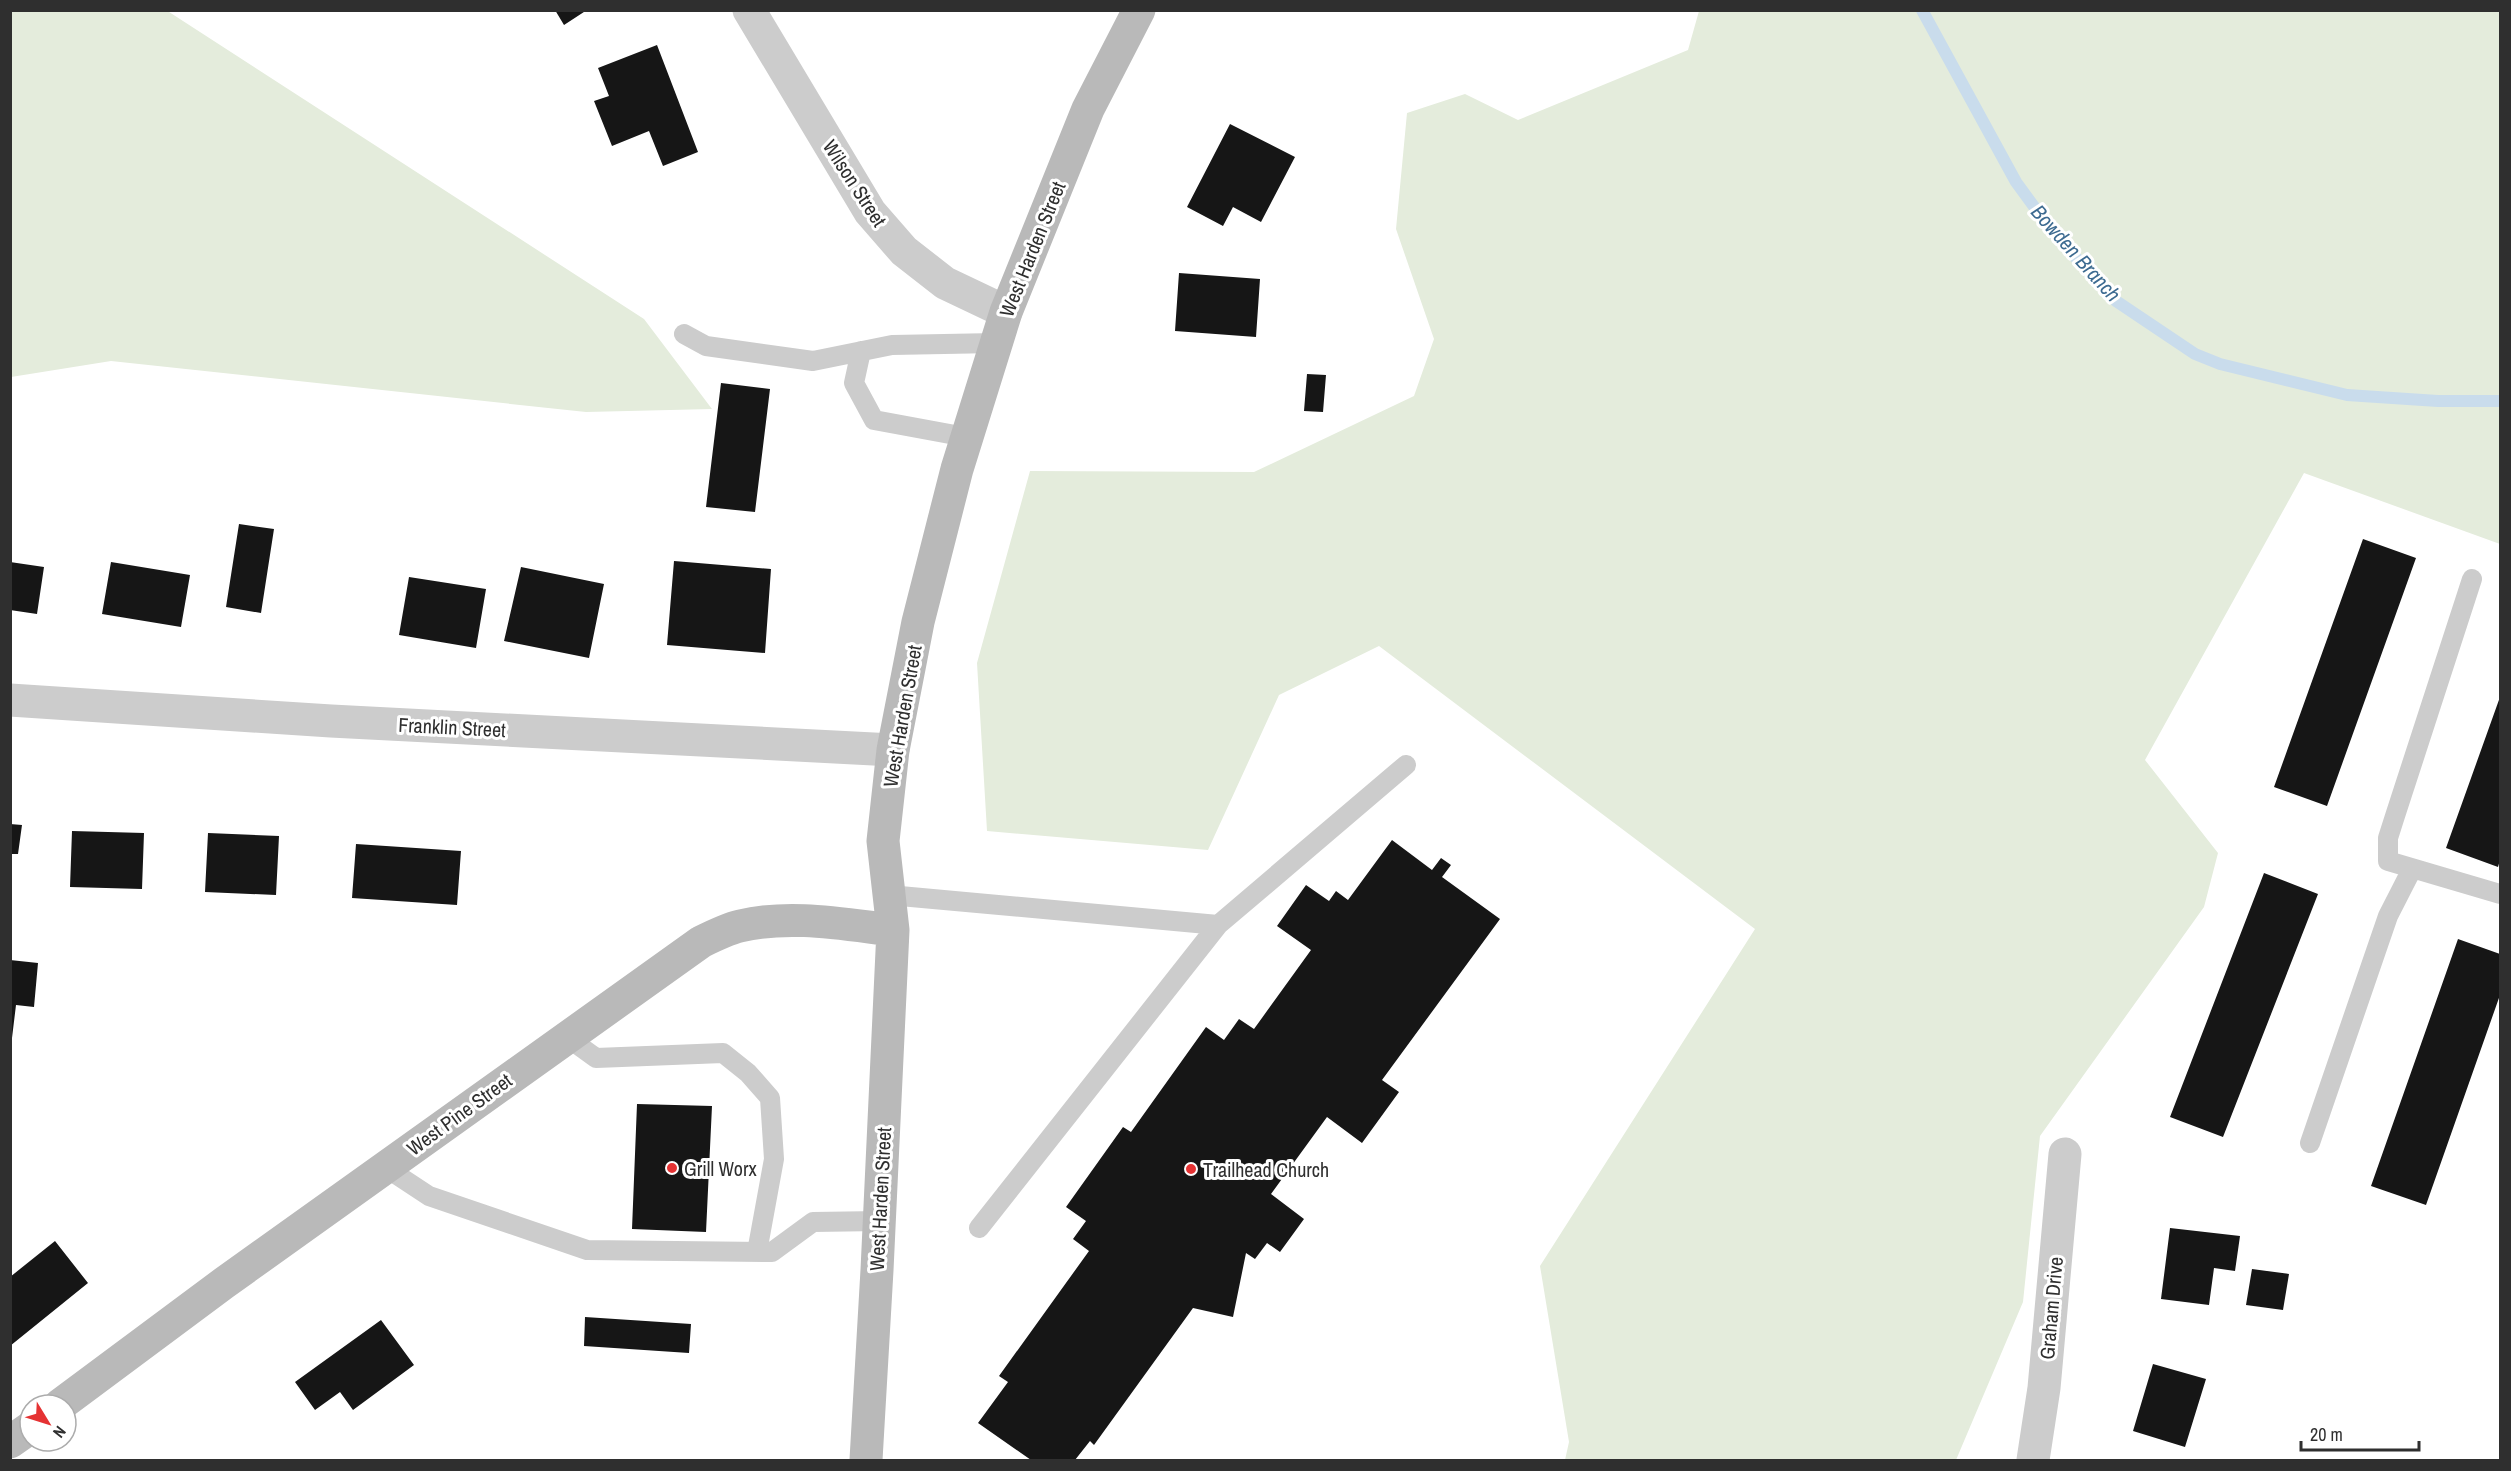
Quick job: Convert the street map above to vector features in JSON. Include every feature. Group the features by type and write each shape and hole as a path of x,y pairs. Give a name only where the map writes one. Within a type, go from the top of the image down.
{"main road":[{"name":"West Harden Street","path":"866,1461 880,1221 892,930 883,841 893,750 918,622 966,437 1001,327 1088,109 1139,10"},
{"name":"West Pine Street","path":"76,1393 224,1283 701,942 737,926 777,920 811,921 892,930"}],"street":[{"name":"Wilson Street","path":"749,10 870,212 904,251 1001,327"},
{"name":"Franklin Street","path":"10,700 331,721 893,750"},
{"name":"Graham Drive","path":"2033,1461 2044,1388 2065,1154"}],"lane":[{"path":"684,334 706,346 813,361 1001,327"},
{"path":"861,351 854,383 874,420 966,437"},
{"path":"2472,579 2388,838 2388,861 2500,894"},
{"path":"979,1228 1218,925 1406,765"},
{"path":"2310,1143 2388,916 2412,869"},
{"path":"889,895 1218,925"},
{"path":"567,1037 596,1058 723,1053 748,1073 770,1098 774,1159 757,1252"},
{"path":"385,1167 429,1196 588,1250 772,1252 813,1222 880,1221"}],"green space":[{"path":"166,10 644,319 712,409 586,412 111,361 11,377 11,11"},
{"path":"1699,11 2500,11 2500,544 2304,473 2145,760 2218,853 2204,907 2040,1136 2023,1302 1956,1460 1565,1460 1569,1442 1540,1266 1755,929 1379,646 1279,695 1208,850 987,831 977,663 1030,471 1254,472 1414,396 1434,339 1396,229 1407,113 1465,94 1518,120 1688,50"}],"building":[{"path":"555,10 587,10 564,25"},
{"path":"657,45 698,152 663,166 649,131 612,146 594,101 609,96 598,68"},
{"path":"1230,124 1295,157 1261,222 1233,207 1223,226 1187,207"},
{"path":"1179,273 1260,279 1256,337 1175,331"},
{"path":"1307,374 1326,375 1323,412 1304,411"},
{"path":"721,383 770,389 755,512 706,507"},
{"path":"239,524 274,529 261,613 226,607"},
{"path":"2363,539 2416,558 2327,806 2274,787"},
{"path":"674,561 771,569 765,653 667,645"},
{"path":"10,562 44,567 37,614 10,610"},
{"path":"111,562 190,575 181,627 102,614"},
{"path":"521,567 604,584 589,658 504,641"},
{"path":"409,577 486,589 476,648 399,635"},
{"path":"2500,697 2500,860 2498,867 2446,848"},
{"path":"10,824 22,825 18,854 10,854"},
{"path":"72,831 144,833 142,889 70,887"},
{"path":"208,833 279,836 276,895 205,892"},
{"name":"Trailhead Church","path":"1392,840 1432,870 1441,858 1451,865 1442,877 1500,919 1382,1080 1399,1092 1362,1143 1327,1117 1271,1194 1304,1219 1280,1252 1267,1243 1255,1259 1246,1253 1233,1317 1193,1308 1094,1445 1090,1441 1075,1460 1031,1460 978,1423 1008,1382 999,1376 1089,1251 1073,1239 1086,1221 1066,1207 1123,1127 1131,1132 1206,1027 1224,1040 1239,1019 1254,1029 1311,950 1277,926 1306,885 1329,901 1336,891 1348,900"},
{"path":"356,844 461,851 457,905 352,898"},
{"path":"2264,873 2318,894 2223,1137 2170,1117"},
{"path":"2458,939 2500,954 2500,995 2426,1205 2371,1186"},
{"path":"10,960 38,963 34,1007 16,1005 12,1038"},
{"name":"Grill Worx","path":"637,1104 712,1106 706,1232 632,1229"},
{"path":"2170,1228 2240,1236 2235,1271 2214,1268 2209,1305 2161,1299"},
{"path":"55,1241 88,1283 10,1346 10,1277"},
{"path":"2252,1269 2289,1274 2283,1310 2246,1305"},
{"path":"585,1317 691,1324 689,1353 584,1346"},
{"path":"381,1320 414,1365 353,1410 340,1392 315,1410 295,1382"},
{"path":"2153,1364 2206,1379 2185,1447 2133,1431"}],"waterway":[{"name":"Bowden Branch","path":"1922,10 2016,182 2054,234 2116,301 2195,354 2220,364 2347,395 2438,401 2500,401"}],"place":[{"name":"Grill Worx","path":"672,1168"},
{"name":"Trailhead Church","path":"1191,1169"}]}
